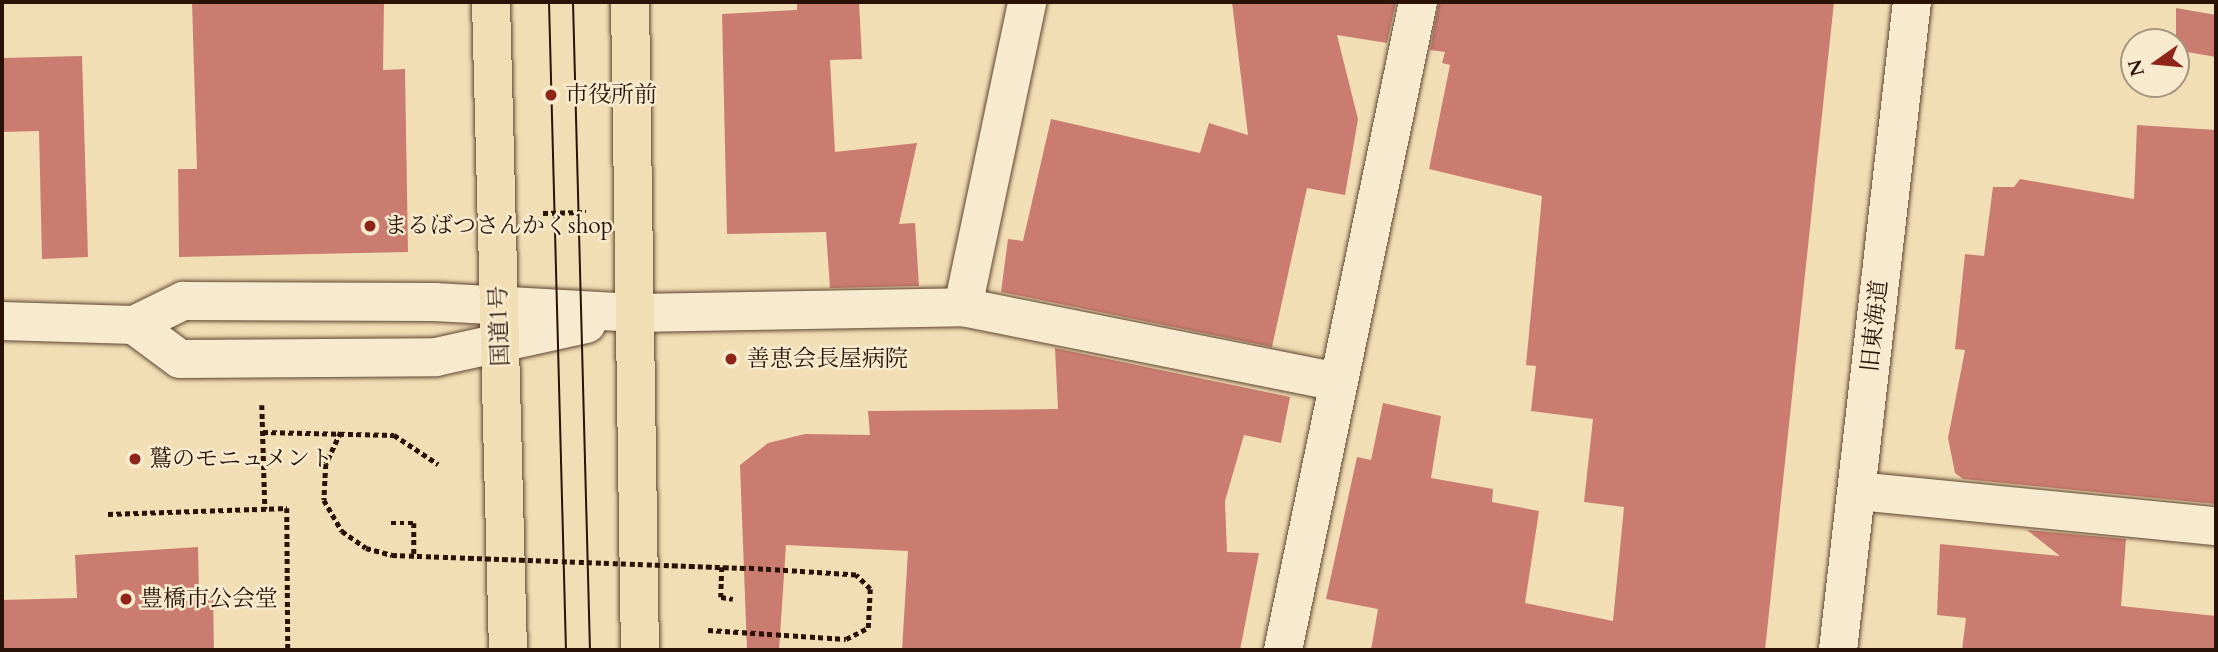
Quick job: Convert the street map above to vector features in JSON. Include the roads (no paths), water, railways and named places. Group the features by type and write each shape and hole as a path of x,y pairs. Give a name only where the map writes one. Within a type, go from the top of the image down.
{"highway":[{"name":"国道1号","path":"491,2 508,650"},
{"path":"630,2 640,650"}],"street":[{"path":"963,307 1027,2"},
{"path":"1283,650 1418,2"},
{"name":"旧東海道","path":"1838,650 1912,2"},
{"path":"2,321 134,325 183,301 499,305 635,313 963,307 1338,382"},
{"path":"134,325 180,359 436,357 635,313"},
{"path":"1857,491 2216,526"}],"tram line":[{"path":"549,2 566,650"},
{"path":"573,2 590,650"}],"place":[{"name":"市役所前","path":"551,95"},
{"name":"まるばつさんかくshop","path":"370,226"},
{"name":"善恵会長屋病院","path":"731,359"},
{"name":"鷲のモニュメント","path":"135,459"},
{"name":"豊橋市公会堂","path":"126,599"}]}
